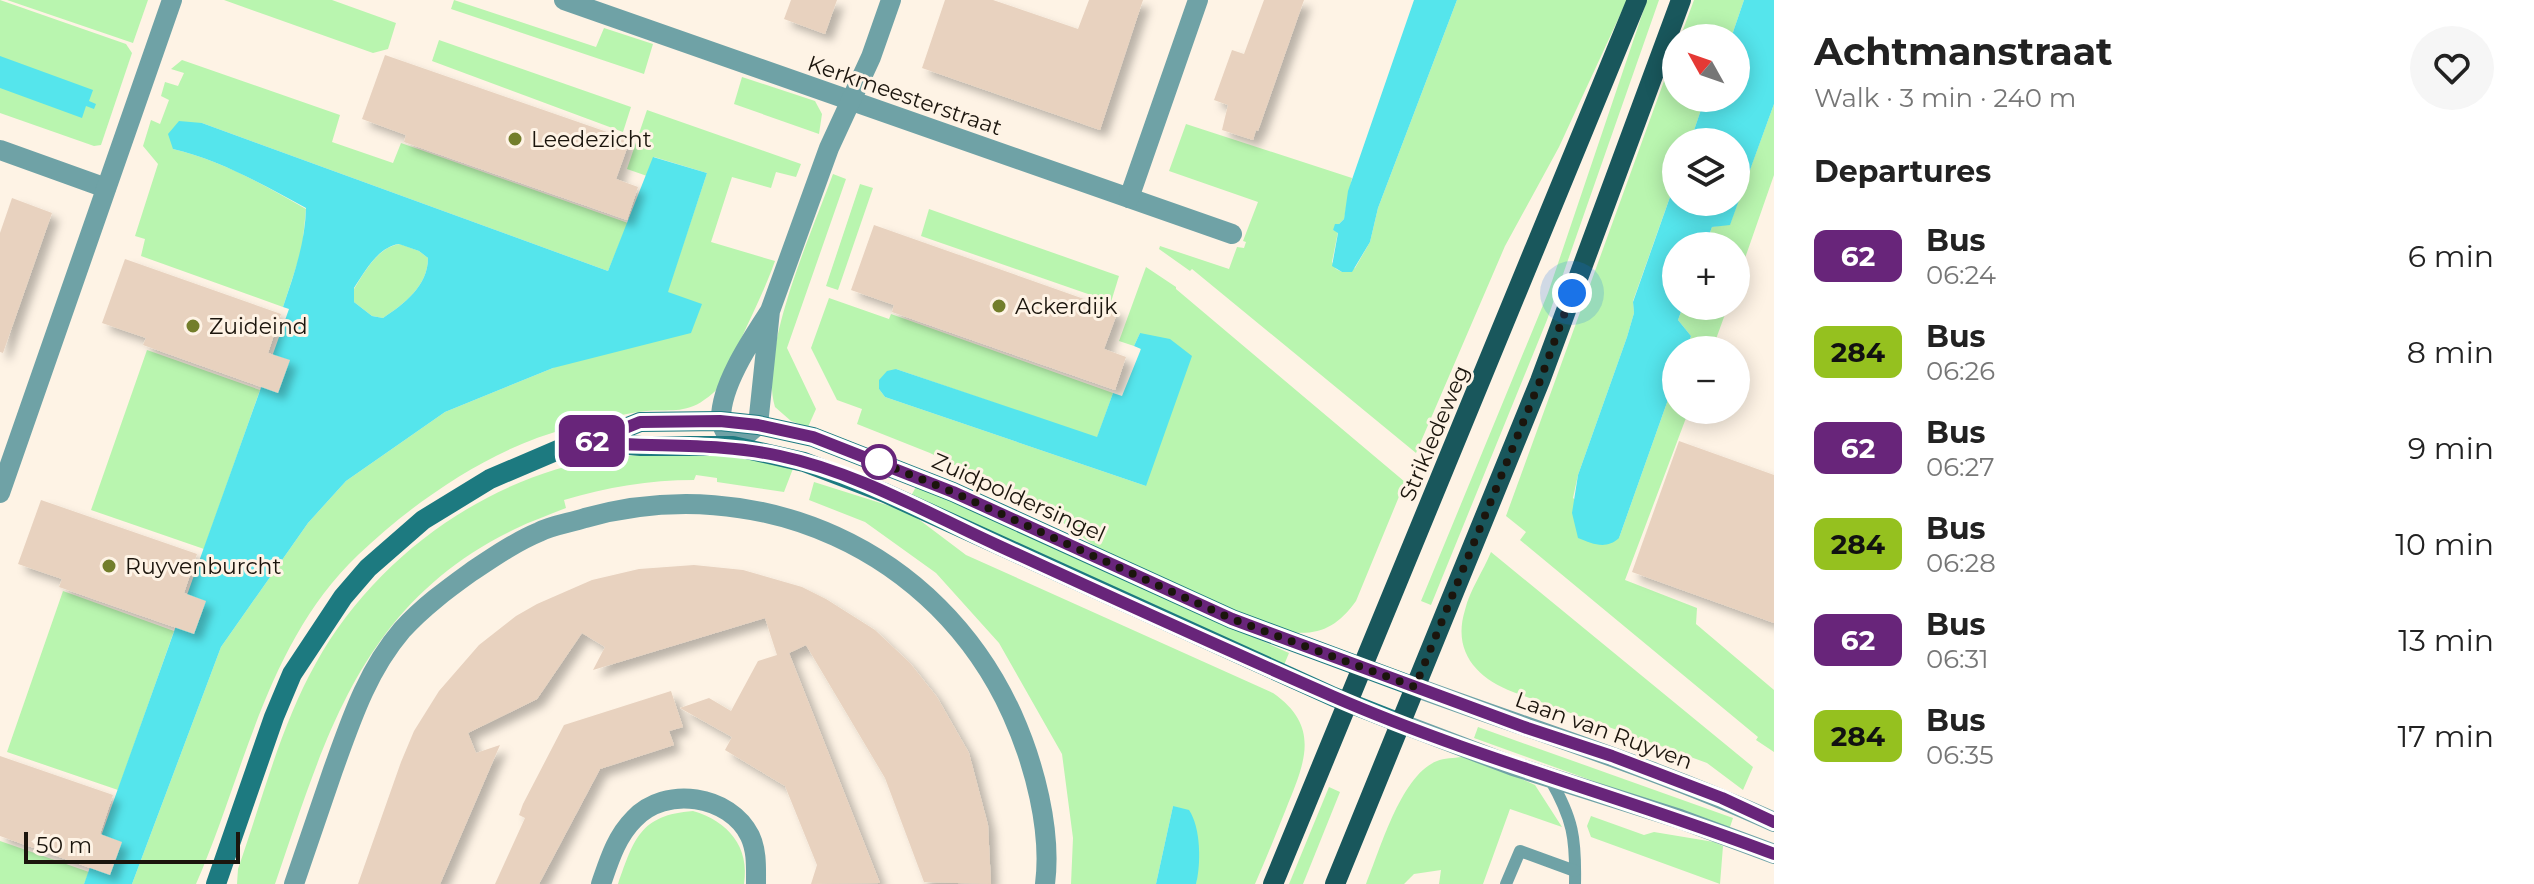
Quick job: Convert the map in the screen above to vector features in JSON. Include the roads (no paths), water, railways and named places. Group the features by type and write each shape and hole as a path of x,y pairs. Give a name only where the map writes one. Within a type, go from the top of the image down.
{"main road":[{"name":"Strikledeweg","path":"1273,884 1637,0"},
{"path":"1335,884 1540,381 1681,0"}],"street":[{"path":"0,493 172,0"},
{"path":"770,311 758,425 733,446 720,421 724,396 749,343 770,311 829,148 871,57 891,0"},
{"path":"1129,198 1198,0"},
{"name":"Kerkmeesterstraat","path":"573,2 1232,234"},
{"path":"0,150 106,188"},
{"name":"Zuidpoldersingel","path":"216,884 292,674 343,597 395,543 456,499 490,479 539,458 640,422 720,421 758,425 813,437 953,492 1232,619 1415,687"},
{"name":"Zuidpoldersingel","path":"591,442 641,446 733,446 804,462 885,493 1347,702 1400,723"},
{"path":"294,884 357,703 376,665 401,631 434,598 489,560 539,531 649,504 733,505 782,515 866,551 934,604 972,646 997,681 1022,736 1042,804 1047,872 1045,884"},
{"name":"Laan van Ruyven","path":"1415,687 1612,756 1722,798 1774,822"},
{"path":"1400,723 1513,766 1680,819 1774,854"},
{"path":"601,884 615,844 634,818 650,806 694,798 727,810 748,833 756,850 756,884"}],"lane":[{"path":"1506,884 1520,851 1575,878 1576,846 1568,810 1549,776"}],"water":[{"path":"1414,0 1457,0 1378,208 1370,242 1352,272 1342,272 1332,266 1338,233 1333,230 1335,224 1344,219 1348,191"},
{"path":"1744,0 1774,0 1774,104 1750,170 1750,128 1695,128 1700,112 1750,112 1750,24 1736,24"},
{"path":"0,56 93,90 89,101 96,104 94,109 86,106 82,118 0,88"},
{"path":"179,121 202,123 608,271 653,157 707,173 668,292 702,304 691,333 553,368 445,412 346,481 308,523 221,647 132,884 84,884 289,309 283,307 304,234 306,208 225,166 173,149 168,134","holes":["399,244 428,258 424,277 399,307 383,318 372,316 354,302 354,288 385,250"]},
{"path":"1663,216 1733,216 1730,225 1712,227 1710,232 1662,232 1662,320 1678,320 1691,336 1662,336 1662,417 1619,538 1609,544 1594,544 1578,538 1572,513 1578,475 1627,337 1634,313 1633,302"},
{"path":"1140,333 1170,339 1192,356 1146,486 885,397 879,389 879,380 887,371 896,369 1097,437 1113,393 1122,396 1141,349 1134,346"},
{"path":"1173,806 1189,810 1196,826 1199,867 1196,884 1156,884"}],"place":[{"name":"Leedezicht","path":"515,139"},
{"name":"Ackerdijk","path":"999,306"},
{"name":"Zuideind","path":"193,326"},
{"name":"Ruyvenburcht","path":"109,566"}]}
